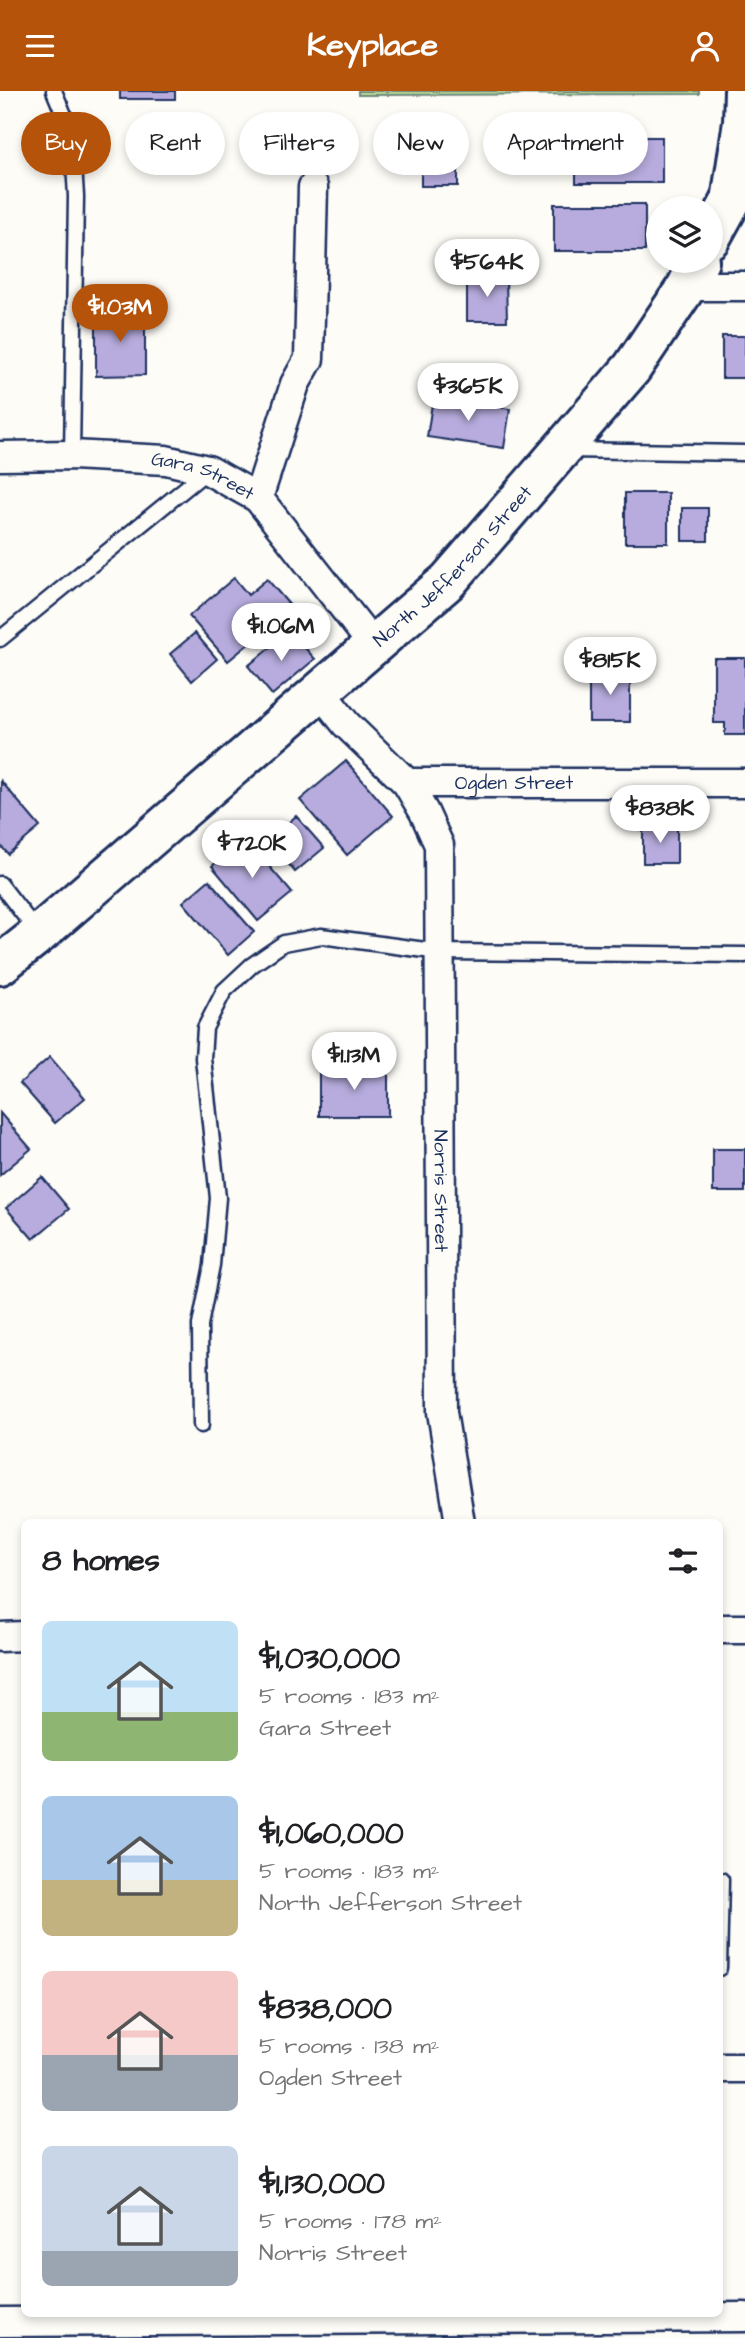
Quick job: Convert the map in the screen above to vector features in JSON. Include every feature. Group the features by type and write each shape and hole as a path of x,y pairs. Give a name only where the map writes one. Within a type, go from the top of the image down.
{"main road":[{"path":"723,215 731,201 743,122 744,91"},
{"name":"North Jefferson Street","path":"0,965 448,581 632,368 693,274"}],"street":[{"path":"258,498 295,384 309,359 313,187"},
{"path":"693,274 745,286"},
{"name":"Gara Street","path":"0,456 72,455 166,460 208,470 258,498 374,646"},
{"name":"Norris Street","path":"319,690 346,724 407,783 439,845 442,1412 459,1519"},
{"name":"Ogden Street","path":"407,783 745,783"},
{"path":"723,1629 745,1629"},
{"path":"0,1637 21,1636"},
{"path":"723,2068 745,2068"},
{"path":"0,2322 380,2317"},
{"path":"723,2317 745,2317"}],"lane":[{"path":"54,91 72,135 76,196 72,455"},
{"path":"563,450 745,453"},
{"path":"0,639 208,470"},
{"path":"0,884 39,934"},
{"path":"201,1425 200,1325 212,1265 218,1198 203,1058 205,1028 223,991 252,965 284,943 321,936 440,952 745,955"}],"green space":[{"path":"358,91 699,91 699,94 358,95"}],"building":[{"path":"120,91 175,91 175,99 120,99"},
{"path":"648,137 662,137 662,183 576,183 576,175 648,175"},
{"path":"421,175 458,175 458,186 421,186"},
{"path":"554,204 645,204 645,251 554,251"},
{"path":"467,277 506,277 507,321 467,321"},
{"path":"96,312 145,312 145,375 96,376"},
{"path":"722,336 745,336 745,378 722,378"},
{"path":"433,397 510,409 504,448 427,437"},
{"path":"625,493 668,493 668,543 625,543"},
{"path":"682,508 708,508 708,541 682,541"},
{"path":"234,578 248,595 267,579 292,608 228,661 189,616"},
{"path":"290,631 315,659 272,695 248,666"},
{"path":"195,633 217,659 192,681 170,654"},
{"path":"714,658 745,658 745,735 725,735 725,723 714,723"},
{"path":"589,672 630,672 630,722 589,722"},
{"path":"346,761 393,816 347,855 300,800"},
{"path":"1,781 40,827 8,854 0,845"},
{"path":"296,816 324,848 295,872 269,840"},
{"path":"643,827 677,827 677,863 643,863"},
{"path":"245,838 292,893 258,921 212,866"},
{"path":"209,880 254,932 228,955 183,902"},
{"path":"50,1057 85,1098 55,1123 20,1083"},
{"path":"347,1061 376,1061 376,1073 388,1073 388,1116 319,1116 319,1073 347,1073"},
{"path":"0,1113 31,1149 0,1175"},
{"path":"713,1149 745,1149 745,1192 713,1192"},
{"path":"42,1177 69,1209 33,1239 6,1208"}]}
